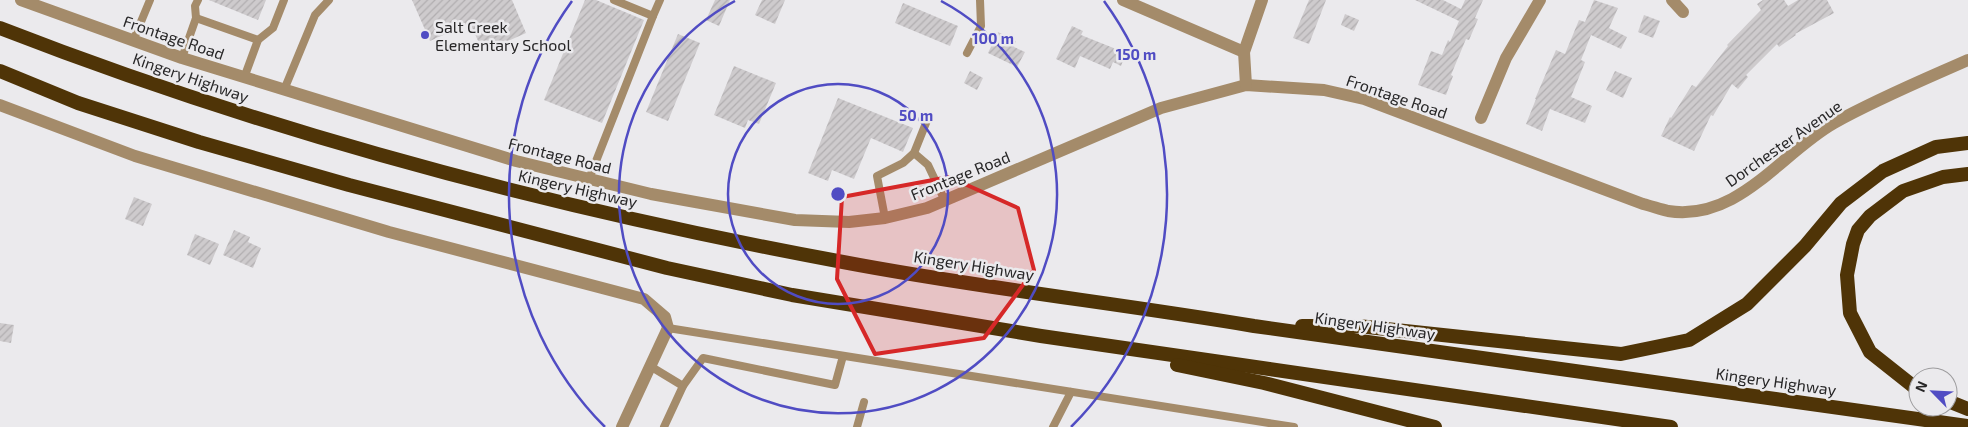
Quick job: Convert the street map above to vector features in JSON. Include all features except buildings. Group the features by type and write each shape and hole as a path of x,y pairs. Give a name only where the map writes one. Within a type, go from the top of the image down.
{"highway":[{"name":"Kingery Highway","path":"0,28 140,79 261,119 497,187 750,244 848,263 1254,326 1968,426"},
{"path":"0,71 78,103 199,142 349,185 667,268 792,295 1042,336 1670,427"},
{"path":"1254,326 1358,326 1620,354 1689,340 1747,304 1805,246 1841,203 1883,171 1936,147 1968,142"},
{"path":"1908,382 1870,352 1850,312 1847,275 1858,230 1870,216 1903,191 1944,176 1968,174"},
{"path":"1042,336 1264,383 1435,427"}],"street":[{"name":"Frontage Road","path":"21,0 182,58 516,162 651,194 795,220 849,222 885,218 927,208 1161,108 1246,85 1324,90 1364,99 1643,204 1669,211 1696,211"},
{"path":"1123,0 1244,52"},
{"path":"1246,85 1244,52 1262,0"},
{"path":"1481,118 1506,58 1540,0"},
{"path":"1672,0 1683,12"},
{"name":"Dorchester Avenue","path":"1696,211 1723,203 1747,190 1804,144 1833,124 1879,100 1968,60"},
{"path":"0,105 144,158 389,232 644,299 665,317 668,328 622,427"}],"lane":[{"path":"133,41 150,0"},
{"path":"182,58 196,18 198,0"},
{"path":"244,78 258,40 272,28 284,0"},
{"path":"284,90 316,15 329,0"},
{"path":"614,0 653,16"},
{"path":"589,179 660,0"},
{"path":"967,53 981,26 980,0"},
{"path":"196,18 258,40"},
{"path":"885,218 877,176 903,163 914,154 928,118"},
{"path":"914,154 928,165 945,201"},
{"path":"668,328 1294,427"},
{"path":"664,427 683,386 703,358 835,385 844,356"},
{"path":"650,366 683,386"},
{"path":"1053,427 1071,392"},
{"path":"857,427 864,402"}],"highlighted area":[{"path":"949,177 1018,208 1034,270 984,338 875,354 837,279 842,197"}],"place":[{"name":"Salt Creek Elementary School","path":"425,35"}]}
